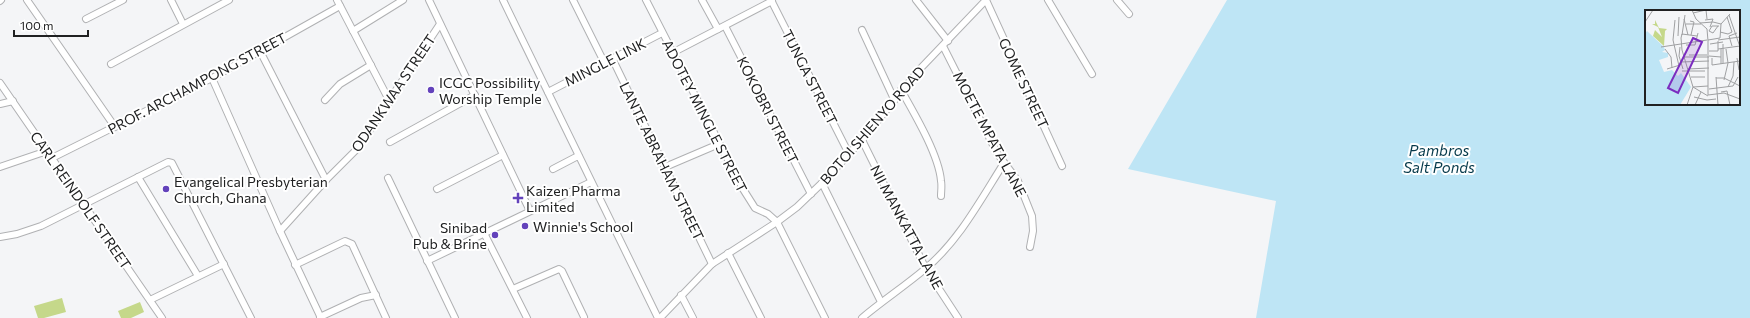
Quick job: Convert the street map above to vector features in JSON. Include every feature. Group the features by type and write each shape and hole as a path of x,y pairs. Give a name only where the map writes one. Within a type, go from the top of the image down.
{"street":[{"path":"27,0 115,127"},
{"path":"86,18 123,0"},
{"path":"170,0 183,24"},
{"path":"111,64 229,0"},
{"path":"353,30 403,0"},
{"path":"429,0 530,211"},
{"path":"503,0 659,318"},
{"path":"573,0 604,62"},
{"name":"ADOTEY MINGLE STREET","path":"646,0 719,144 750,201 755,208 768,214 777,222"},
{"path":"702,0 718,29"},
{"path":"916,0 948,41"},
{"name":"BOTOI SHIENYO ROAD","path":"659,318 712,264 777,222 822,183 862,140 901,90 986,0"},
{"name":"GOME STREET","path":"986,0 1062,166"},
{"path":"1048,0 1092,74"},
{"path":"1117,0 1129,14"},
{"path":"672,53 772,1"},
{"name":"TUNGA STREET","path":"772,1 849,154"},
{"path":"338,3 390,102"},
{"name":"PROF. ARCHAMPONG STREET","path":"52,158 212,78 260,51 338,3"},
{"name":"ODANKWAA STREET","path":"280,231 326,180 357,149 390,102 440,24"},
{"name":"KOKOBRI STREET","path":"725,26 810,194"},
{"path":"862,30 894,99"},
{"name":"MINGLE LINK","path":"548,92 662,33"},
{"name":"MOETE MPATA LANE","path":"943,46 997,153 1018,181 1032,216 1033,231 1030,247"},
{"path":"260,51 326,180"},
{"name":"LANTE ABRAHAM STREET","path":"612,58 712,264"},
{"path":"325,100 340,84 371,65"},
{"path":"212,78 295,265 321,318 362,298 376,295"},
{"name":"CARL REINDOLF STREET","path":"0,83 162,318"},
{"path":"901,90 927,138 942,181 941,196"},
{"path":"390,142 475,95"},
{"path":"0,104 13,101"},
{"name":"NII MANKATTA LANE","path":"862,140 926,269 951,315 958,318"},
{"path":"665,167 719,144"},
{"path":"0,167 46,151"},
{"path":"437,189 503,155"},
{"path":"553,168 579,157"},
{"path":"0,238 41,226 168,162 172,163 251,318"},
{"path":"862,318 926,269 959,232 1004,163"},
{"path":"138,178 198,276"},
{"path":"388,178 455,318"},
{"path":"427,261 591,182"},
{"path":"822,183 882,302"},
{"path":"777,222 825,318"},
{"path":"484,233 527,318"},
{"path":"295,265 345,240 349,241 352,244 386,318"},
{"path":"728,253 761,318"},
{"path":"150,300 224,264"},
{"path":"513,289 559,269 562,271 584,317"},
{"path":"681,295 693,318"}],"green space":[{"path":"62,298 66,312 44,318 38,318 34,306"},
{"path":"140,302 144,312 131,318 121,318 118,311"}],"water":[{"name":"Pambros Salt Ponds","path":"1227,0 1750,0 1750,318 1256,318 1276,201 1128,169"}],"place":[{"name":"ICGC Possibility Worship Temple","path":"431,90"},
{"name":"Evangelical Presbyterian Church, Ghana","path":"166,189"},
{"name":"Kaizen Pharma Limited","path":"518,198"},
{"name":"Winnie's School","path":"525,226"},
{"name":"Sinibad Pub & Brine","path":"495,235"}]}
